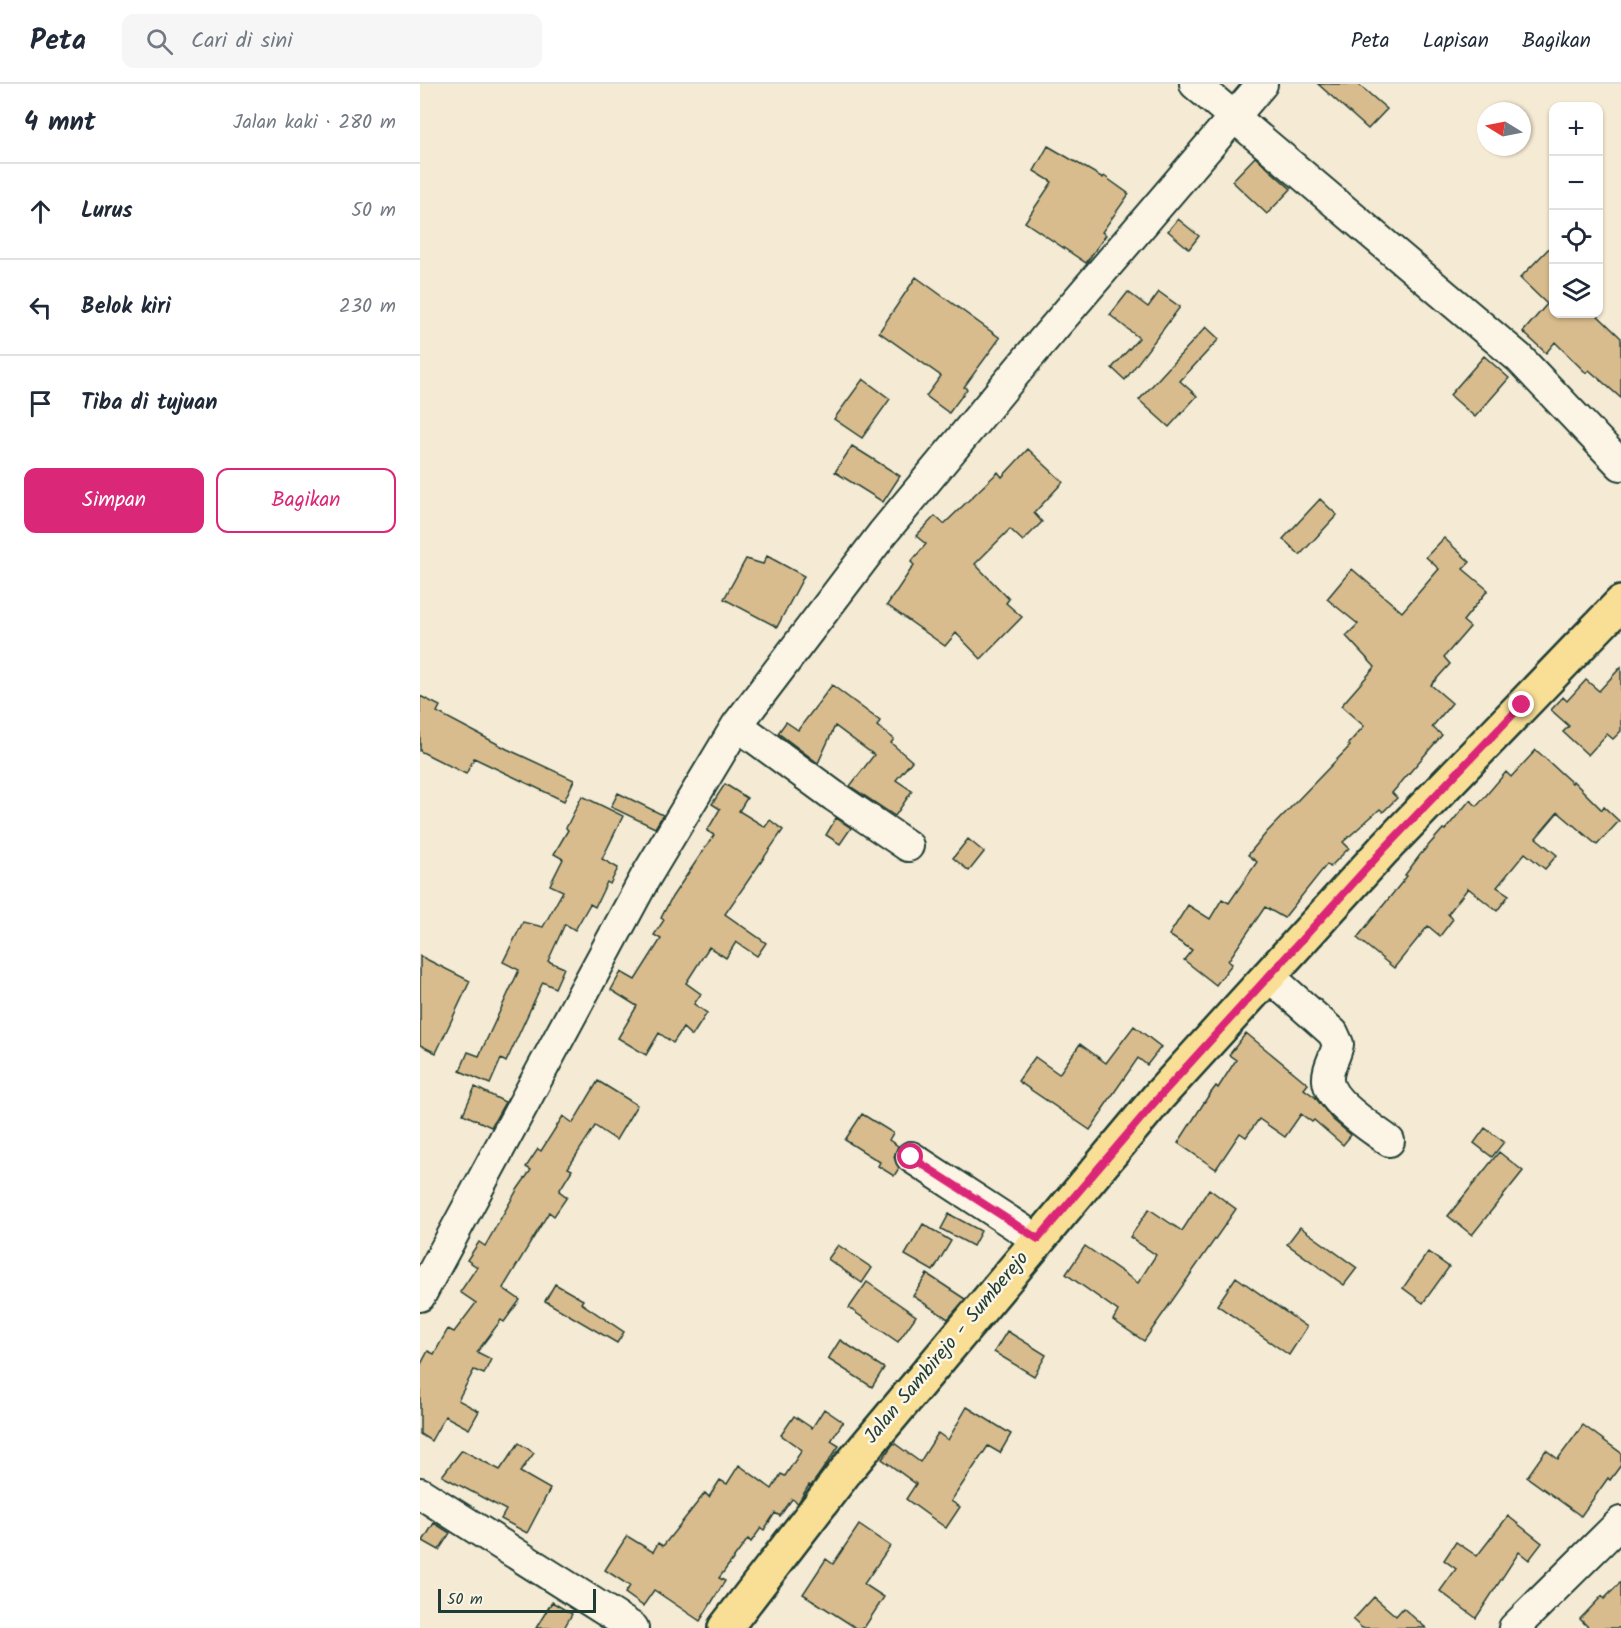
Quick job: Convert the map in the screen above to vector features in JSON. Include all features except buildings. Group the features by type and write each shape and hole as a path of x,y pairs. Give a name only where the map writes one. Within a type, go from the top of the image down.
{"main road":[{"name":"Jalan Sambirejo - Sumberejo","path":"725,1628 848,1468 1160,1096 1384,849 1621,603"}],"street":[{"path":"1195,84 1519,358 1621,465"},
{"path":"420,1296 645,878 737,725 883,533 1262,84"},
{"path":"737,725 834,796 908,846"},
{"path":"1269,976 1333,1033 1338,1044 1328,1074 1330,1089 1355,1116 1389,1141"},
{"path":"911,1157 1038,1239"},
{"path":"420,1493 633,1628"},
{"path":"1514,1628 1621,1522"}],"route":[{"path":"911,1157 1038,1239 1160,1096 1384,849 1522,705"}]}
